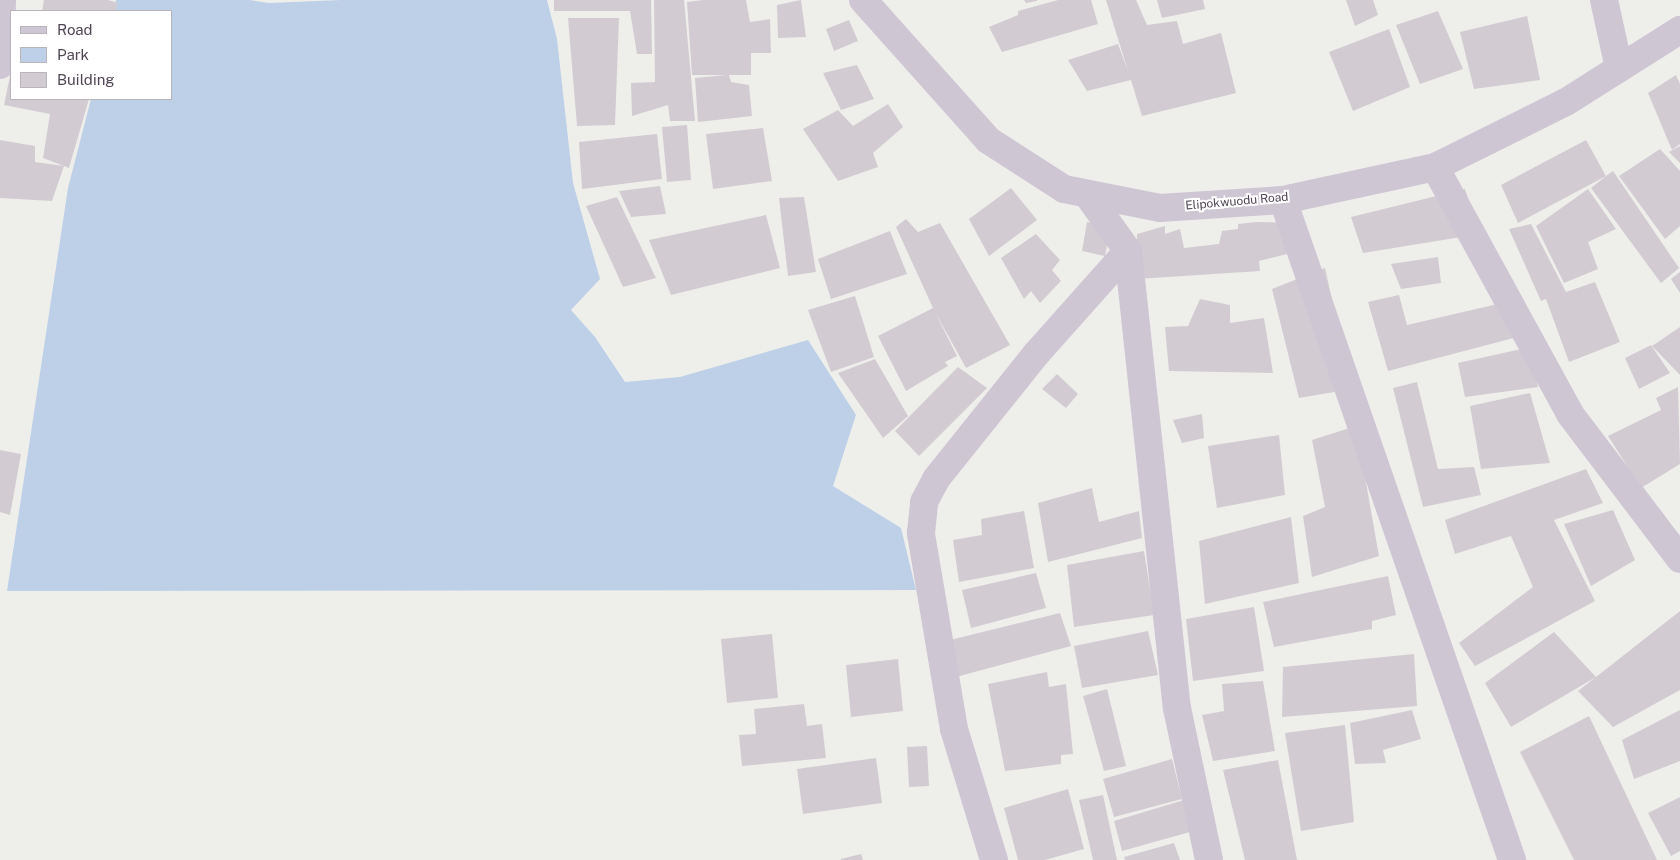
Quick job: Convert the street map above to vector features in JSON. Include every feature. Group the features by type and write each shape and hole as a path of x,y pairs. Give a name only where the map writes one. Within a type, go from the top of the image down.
{"street":[{"path":"0,65 2,0"},
{"name":"Elipokwuodu Road","path":"863,0 988,140 1064,190 1160,208 1283,200 1435,167 1566,102 1680,30"},
{"path":"1604,0 1619,68"},
{"path":"1435,167 1570,414 1675,543"},
{"path":"1087,194 1128,251 1177,708 1209,860"},
{"path":"1283,200 1512,860"},
{"path":"994,860 954,729 921,533 924,502 936,479 1037,353 1128,251"}],"green space":[{"path":"116,0 250,0 269,3 341,0 547,0 557,39 573,183 600,279 571,310 595,337 625,382 680,377 808,340 856,415 833,486 901,528 916,590 7,591 68,188 91,100 172,100 172,10 114,10"}],"building":[{"path":"44,0 108,0 118,3 115,10 42,10"},
{"path":"554,0 651,0 652,54 637,54 630,11 554,11"},
{"path":"654,0 684,0 695,121 670,121 668,105 632,116 631,83 655,82"},
{"path":"746,0 750,22 770,19 771,53 751,53 751,75 729,75 731,82 749,85 752,116 698,122 695,78 727,75 692,75 687,2"},
{"path":"801,0 806,37 778,38 777,5"},
{"path":"1024,0 1037,0 1037,1 1026,3"},
{"path":"1058,0 1091,0 1098,24 1002,52 989,27 1018,15 1018,11"},
{"path":"1106,0 1136,0 1147,25 1177,21 1183,44 1221,33 1236,93 1142,116 1131,80 1087,91 1068,60 1118,44 1128,71"},
{"path":"1157,0 1203,0 1205,9 1162,18"},
{"path":"1346,0 1373,0 1378,15 1355,26"},
{"path":"1438,11 1463,69 1420,84 1396,25"},
{"path":"1527,16 1540,80 1474,89 1460,32"},
{"path":"568,18 619,18 615,125 577,126"},
{"path":"849,20 858,41 834,51 826,29"},
{"path":"1389,29 1410,87 1353,111 1329,52"},
{"path":"857,65 874,99 841,110 823,73"},
{"path":"1676,75 1680,84 1680,144 1672,150 1648,93"},
{"path":"10,76 10,100 89,100 69,168 43,158 50,114 4,105"},
{"path":"888,104 903,127 873,153 878,167 838,181 803,129 838,110 853,126"},
{"path":"687,125 691,180 667,182 662,127"},
{"path":"763,128 772,181 713,189 706,134"},
{"path":"657,134 662,179 582,189 579,142"},
{"path":"0,140 35,146 35,162 64,166 52,201 0,198"},
{"path":"1586,140 1606,176 1518,223 1501,185"},
{"path":"1680,146 1680,163 1669,152"},
{"path":"1660,149 1680,171 1680,226 1665,239 1619,176"},
{"path":"1613,171 1679,268 1661,283 1591,188"},
{"path":"660,186 666,214 631,217 619,191"},
{"path":"1011,188 1037,220 989,256 969,219"},
{"path":"1465,189 1480,234 1363,253 1351,217"},
{"path":"1588,189 1616,229 1588,242 1598,269 1564,283 1536,226"},
{"path":"617,197 656,278 623,287 586,206"},
{"path":"804,197 816,272 788,276 779,198"},
{"path":"766,215 780,268 671,295 649,240"},
{"path":"906,219 918,232 940,223 1010,345 966,368 935,312 957,356 945,362 948,366 906,391 878,336 933,308 896,227"},
{"path":"1087,222 1111,224 1105,256 1082,251"},
{"path":"1256,222 1302,223 1308,249 1259,261 1260,271 1137,279 1137,234 1165,226 1165,234 1180,229 1184,248 1219,244 1222,231 1238,229 1238,224"},
{"path":"1531,224 1566,292 1595,282 1620,342 1569,362 1546,299 1541,301 1509,229"},
{"path":"890,231 907,274 831,299 818,259"},
{"path":"1036,234 1060,260 1052,270 1061,281 1040,303 1031,291 1024,299 1001,258"},
{"path":"1438,257 1441,283 1401,289 1391,264"},
{"path":"1325,268 1352,389 1299,398 1272,289"},
{"path":"1680,272 1680,293 1671,279"},
{"path":"1399,295 1407,325 1515,300 1525,335 1388,371 1368,302"},
{"path":"855,296 874,357 831,372 808,310"},
{"path":"1200,299 1230,305 1230,323 1264,318 1273,373 1169,371 1165,327 1188,326"},
{"path":"1680,327 1680,375 1652,346"},
{"path":"1651,345 1670,373 1639,389 1625,358"},
{"path":"1530,347 1538,387 1465,397 1458,363"},
{"path":"875,359 908,416 883,438 838,373"},
{"path":"958,367 987,388 919,456 895,431"},
{"path":"1057,374 1078,394 1066,408 1042,389"},
{"path":"1417,382 1438,469 1474,467 1481,495 1423,507 1393,388"},
{"path":"1678,387 1680,464 1641,488 1608,436 1661,410 1656,398"},
{"path":"1530,393 1550,463 1481,469 1470,406"},
{"path":"1202,414 1204,438 1182,443 1173,420"},
{"path":"1356,426 1379,556 1312,577 1303,516 1325,507 1312,440"},
{"path":"1279,435 1285,495 1217,508 1208,446"},
{"path":"0,450 21,454 10,515 0,512"},
{"path":"1586,469 1603,503 1554,520 1595,601 1475,666 1459,643 1533,587 1511,536 1455,554 1445,520"},
{"path":"1092,488 1099,522 1139,511 1142,538 1048,562 1038,503"},
{"path":"1613,510 1635,560 1591,586 1564,524"},
{"path":"1024,511 1034,568 959,582 953,540 982,535 981,519"},
{"path":"1291,517 1299,583 1205,604 1199,541"},
{"path":"1144,551 1154,615 1074,627 1067,565"},
{"path":"1036,573 1046,608 971,628 962,590"},
{"path":"1388,576 1396,615 1372,621 1372,629 1274,647 1263,602"},
{"path":"1254,607 1264,671 1193,681 1186,619"},
{"path":"1680,611 1680,690 1613,727 1578,691"},
{"path":"1060,613 1071,646 956,677 946,641"},
{"path":"1148,631 1158,675 1082,688 1074,646"},
{"path":"1554,632 1596,677 1511,727 1485,683"},
{"path":"772,634 778,698 727,703 721,639"},
{"path":"1414,654 1417,706 1282,717 1283,667"},
{"path":"898,659 903,711 851,717 846,665"},
{"path":"1047,672 1049,687 1066,684 1073,754 1061,755 1061,764 1005,771 988,684"},
{"path":"1263,681 1275,751 1213,761 1202,715 1224,711 1222,684"},
{"path":"1107,689 1126,766 1104,771 1083,696"},
{"path":"804,704 807,726 822,724 826,758 742,766 739,735 756,734 754,709"},
{"path":"1412,710 1421,739 1383,750 1386,763 1355,764 1350,723"},
{"path":"1680,710 1680,761 1634,779 1622,740"},
{"path":"1589,716 1657,860 1574,860 1520,752"},
{"path":"1345,725 1354,822 1301,831 1285,733"},
{"path":"927,746 929,786 909,787 907,747"},
{"path":"876,758 882,803 803,814 797,769"},
{"path":"1172,759 1182,799 1114,817 1103,779"},
{"path":"1278,760 1297,860 1245,860 1223,770"},
{"path":"1068,789 1084,849 1045,860 1018,860 1004,808"},
{"path":"1103,795 1117,860 1093,860 1079,800"},
{"path":"1680,797 1680,851 1671,856 1648,813"},
{"path":"1184,800 1190,832 1122,851 1114,821"},
{"path":"1174,843 1180,860 1125,860 1124,857"},
{"path":"861,854 863,860 841,860 841,859"}]}
